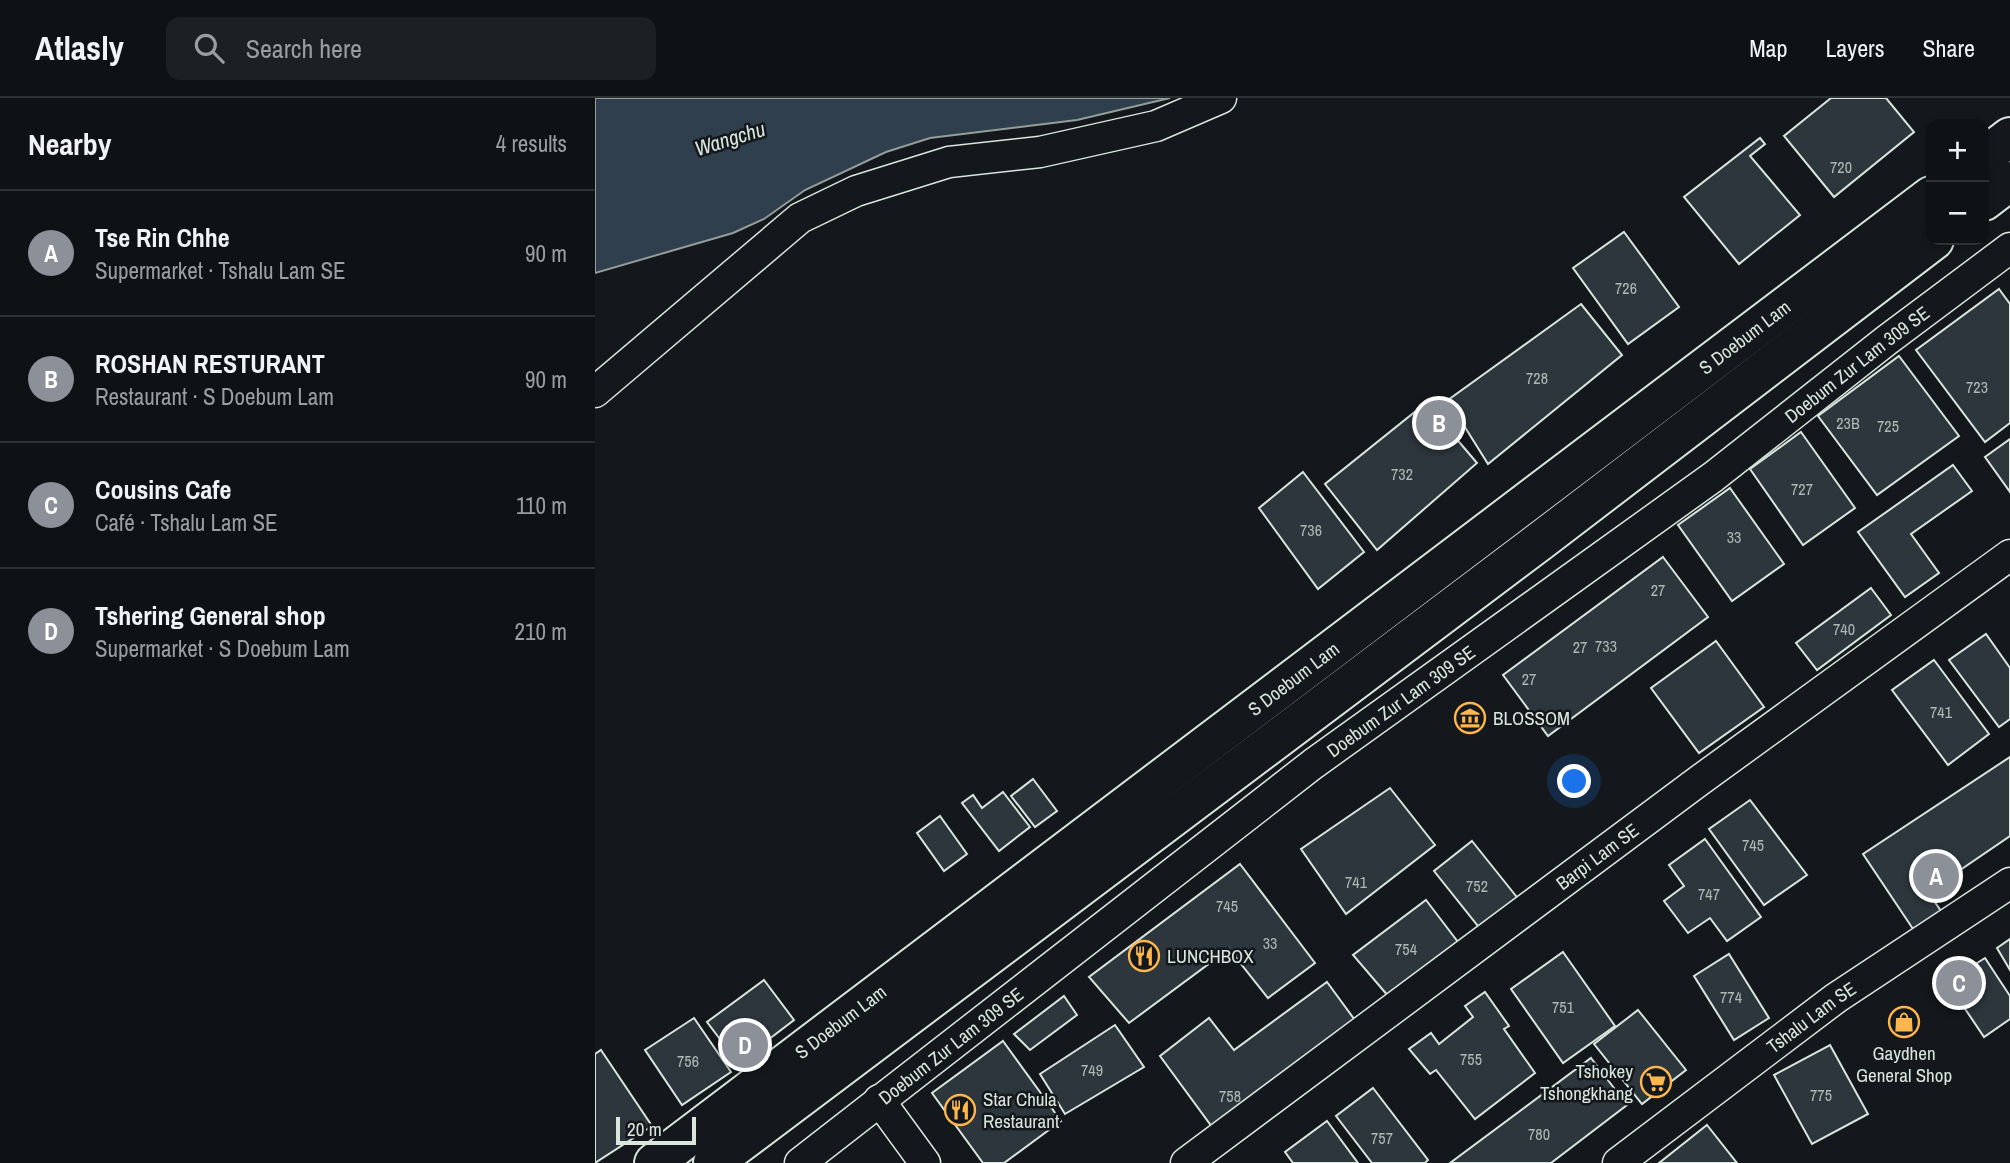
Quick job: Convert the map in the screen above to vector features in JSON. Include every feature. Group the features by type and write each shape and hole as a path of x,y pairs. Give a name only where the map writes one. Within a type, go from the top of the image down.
{"highway":[{"path":"1989,153 2010,137"},
{"path":"1989,197 2010,181"},
{"name":"S Doebum Lam","path":"654,1163 1926,200"},
{"name":"S Doebum Lam","path":"713,1163 1540,541 1927,245"}],"street":[{"path":"595,392 800,218 856,191 949,162 1040,152 1156,126 1221,98"},
{"name":"Doebum Zur Lam 309 SE","path":"800,1163 1313,764 1713,477 1887,340 2010,248"},
{"name":"Barpi Lam SE","path":"1186,1163 1700,780 2010,555"},
{"name":"Tshalu Lam SE","path":"1618,1163 1836,998 2010,883"},
{"path":"879,1100 925,1163"}],"water":[{"name":"Wangchu","path":"595,98 1170,98 1077,120 930,138 886,152 805,190 764,219 733,233 595,273"}],"building":[{"path":"1831,98 1886,98 1914,132 1834,197 1784,136"},
{"path":"1760,138 1765,144 1750,156 1800,215 1739,264 1684,197"},
{"path":"1624,232 1679,307 1628,344 1573,268"},
{"path":"1999,289 2010,304 2010,423 1985,442 1916,350"},
{"path":"1581,304 1622,355 1488,464 1448,400"},
{"path":"1899,356 1959,436 1877,495 1818,416"},
{"path":"1426,403 1477,463 1377,550 1325,484"},
{"path":"1801,432 1855,508 1803,545 1750,469"},
{"path":"2010,439 2010,492 1985,457"},
{"path":"1953,465 1972,491 1911,534 1939,573 1905,597 1858,532"},
{"path":"1303,472 1364,552 1318,589 1259,508"},
{"path":"1730,488 1784,564 1732,601 1678,525"},
{"path":"1663,557 1708,617 1548,736 1503,675"},
{"path":"1871,588 1891,615 1817,670 1796,643"},
{"path":"1986,634 2010,668 2010,719 1999,727 1949,660"},
{"path":"1716,641 1764,707 1699,753 1651,688"},
{"path":"1934,660 1989,734 1948,765 1892,690"},
{"path":"2010,757 2010,836 1928,892 1943,914 1915,932 1863,854"},
{"path":"1033,779 1057,811 1035,827 1011,796"},
{"path":"1390,788 1435,845 1346,914 1301,849"},
{"path":"1003,792 1030,827 999,851 962,803 973,795 982,808"},
{"path":"1750,800 1807,875 1764,905 1709,829"},
{"path":"940,816 967,854 944,871 917,833"},
{"path":"1705,839 1761,917 1727,941 1710,918 1688,933 1664,901 1684,886 1669,865"},
{"path":"1472,841 1520,901 1482,931 1434,871"},
{"path":"1240,864 1315,963 1268,998 1229,949 1129,1023 1089,977"},
{"path":"1426,900 1458,942 1389,997 1353,955"},
{"path":"2010,939 2010,970 1997,948"},
{"path":"1563,952 1615,1026 1563,1063 1511,989"},
{"path":"1729,954 1769,1018 1734,1040 1694,976"},
{"path":"1985,958 2010,996 2010,1019 1984,1037 1947,982"},
{"path":"764,980 794,1020 738,1063 707,1022"},
{"path":"1327,982 1360,1027 1218,1135 1160,1056 1209,1018 1234,1050"},
{"path":"1485,992 1509,1026 1504,1029 1535,1073 1475,1119 1436,1070 1430,1074 1409,1049 1431,1033 1439,1044 1473,1017 1465,1006"},
{"path":"1064,996 1077,1015 1030,1050 1014,1034"},
{"path":"1638,1010 1686,1070 1642,1104 1594,1044"},
{"path":"694,1018 731,1072 682,1105 645,1050"},
{"path":"1115,1025 1144,1067 1065,1114 1040,1074"},
{"path":"1003,1041 1061,1121 1004,1163 983,1163 932,1093"},
{"path":"1830,1045 1868,1114 1812,1144 1774,1075"},
{"path":"601,1050 652,1126 595,1163 595,1054"},
{"path":"1591,1058 1627,1105 1551,1163 1450,1163"},
{"path":"1373,1088 1428,1160 1425,1163 1372,1163 1336,1116"},
{"path":"1327,1121 1358,1163 1293,1163 1285,1152"},
{"path":"1707,1125 1737,1163 1659,1163"}],"place":[{"name":"ROSHAN RESTURANT","path":"1439,423"},
{"name":"BLOSSOM","path":"1470,718"},
{"name":"Tse Rin Chhe","path":"1936,876"},
{"name":"LUNCHBOX","path":"1144,956"},
{"name":"Cousins Cafe","path":"1959,983"},
{"name":"Gaydhen General Shop","path":"1904,1022"},
{"name":"Tshering General shop","path":"745,1045"},
{"name":"Tshokey Tshongkhang","path":"1656,1082"},
{"name":"Star Chula Restaurant","path":"960,1110"}]}
